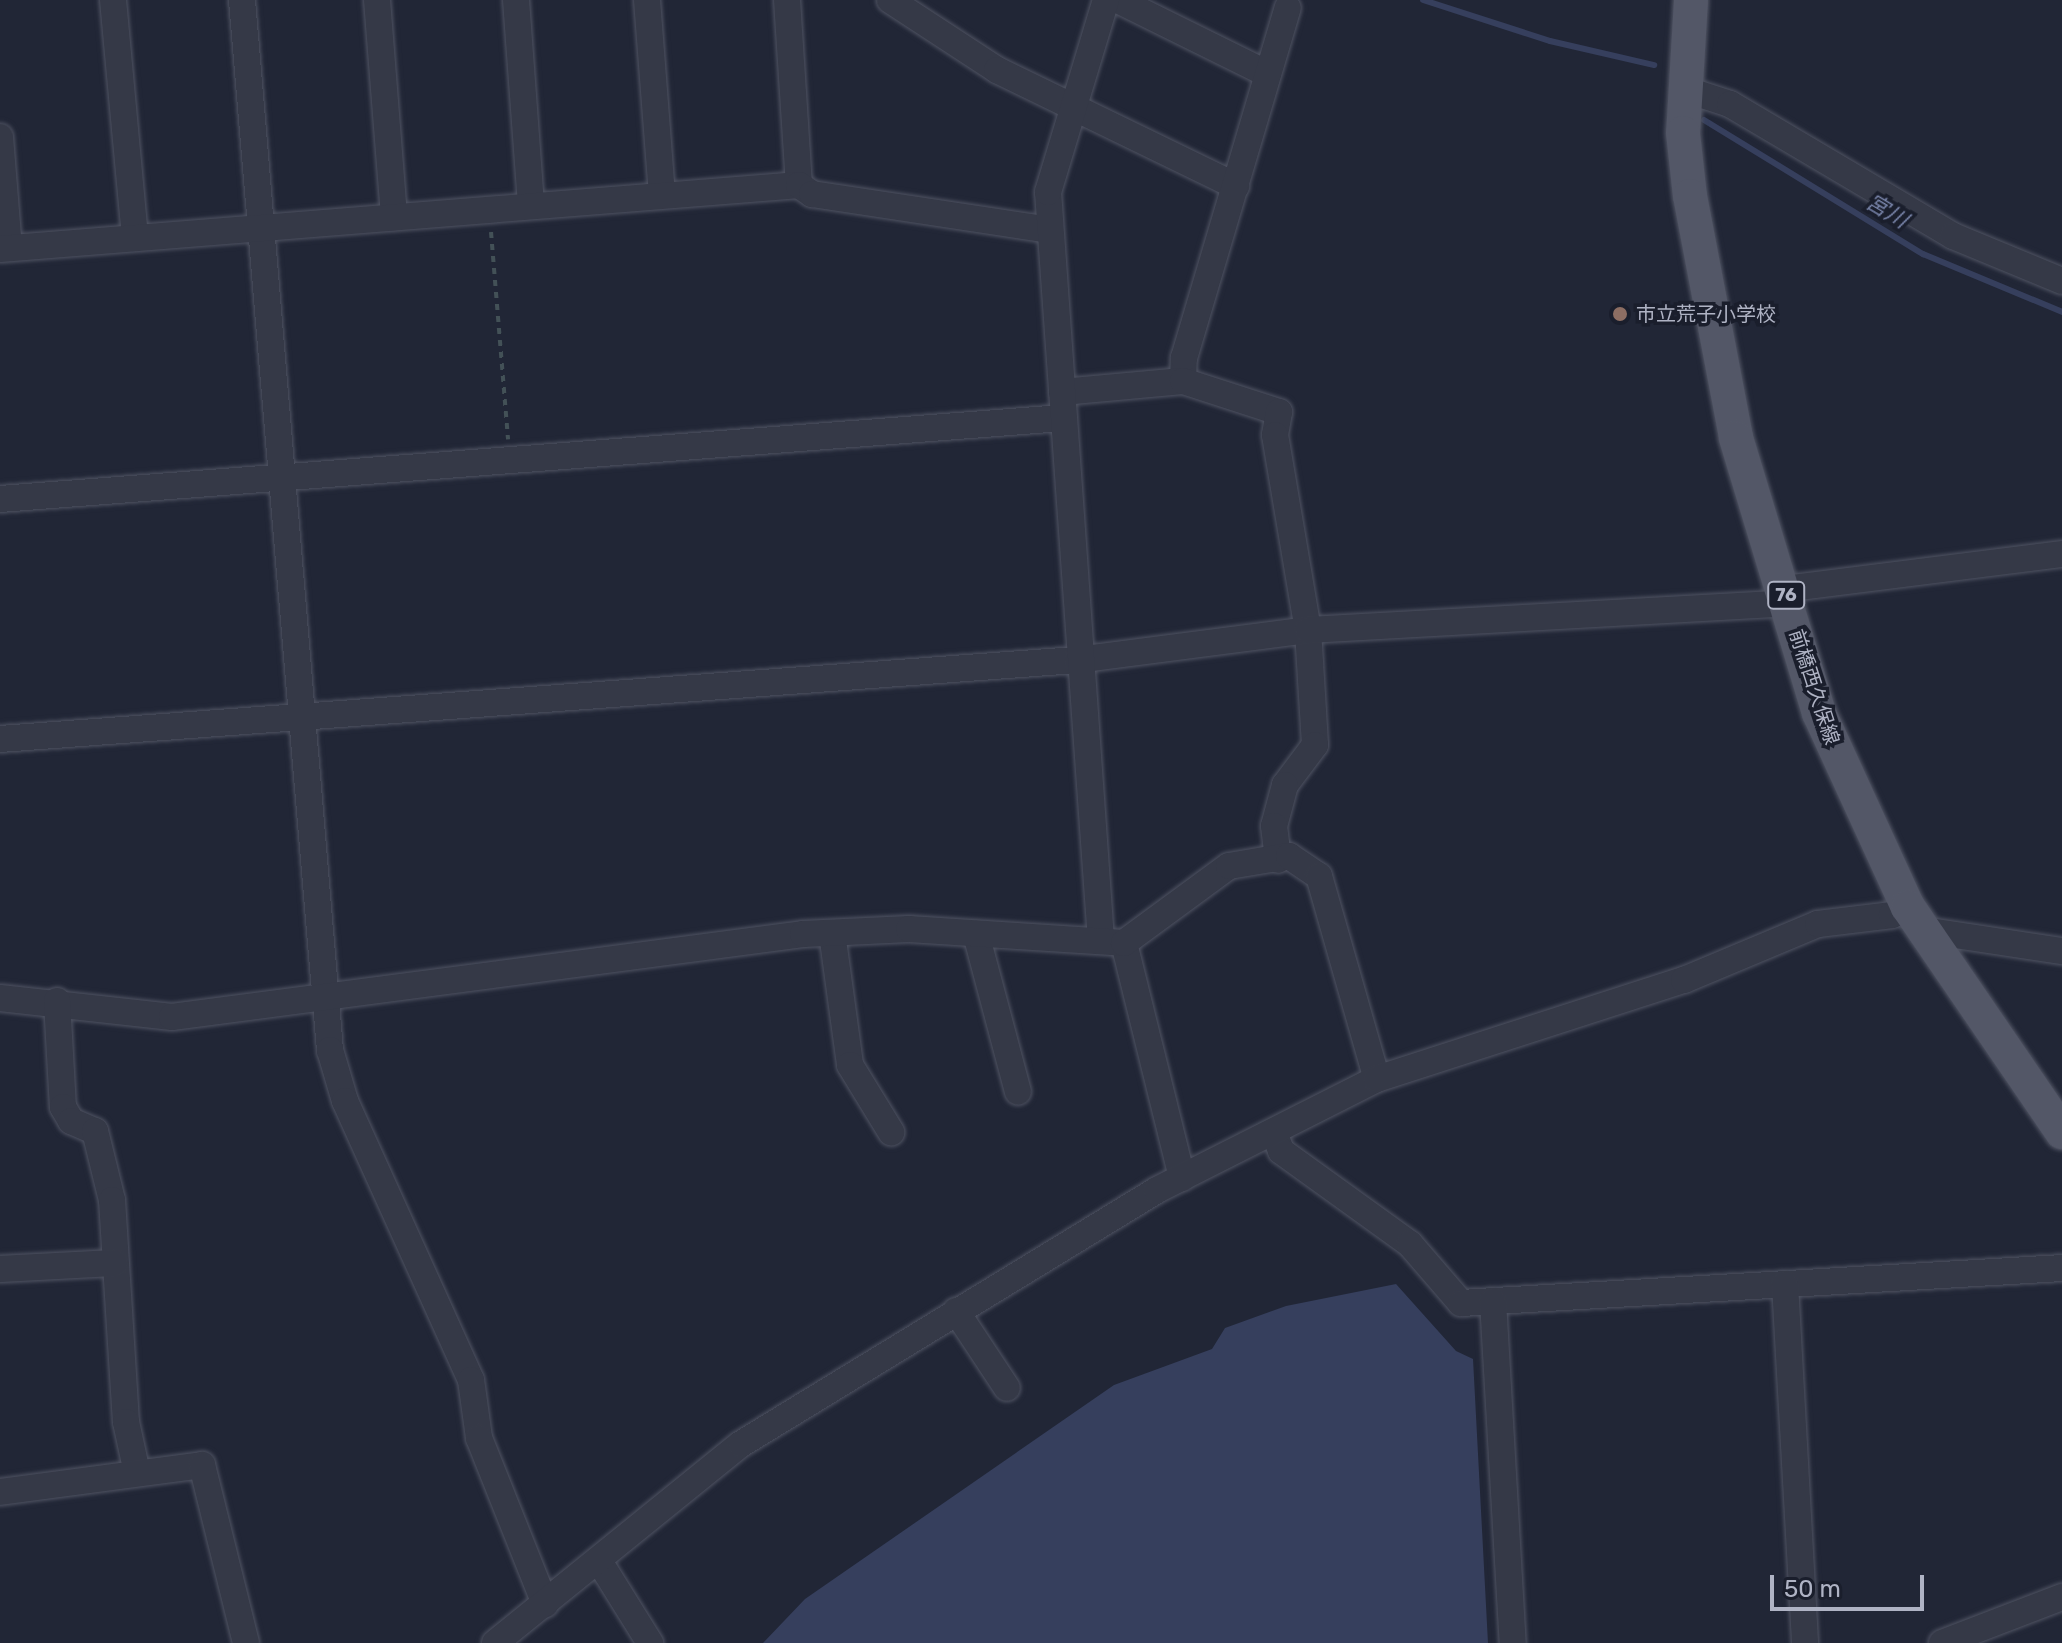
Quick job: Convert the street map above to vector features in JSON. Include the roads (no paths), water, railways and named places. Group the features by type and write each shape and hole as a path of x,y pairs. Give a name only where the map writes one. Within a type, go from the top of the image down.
{"main road":[{"name":"前橋西久保線","path":"1691,0 1684,89 1690,196 1736,438 1819,713 1915,918 2062,1132"}],"street":[{"path":"113,0 135,238"},
{"path":"242,0 280,479 304,718 323,996 345,1101 471,1380 479,1438 545,1604"},
{"path":"377,0 394,217"},
{"path":"516,0 531,204"},
{"path":"647,0 662,194"},
{"path":"787,0 799,185"},
{"path":"890,0 986,63 1236,186"},
{"path":"1106,0 1076,107 1049,179 1049,230 1077,660 1112,942 1182,1178"},
{"path":"1118,0 1268,74"},
{"path":"1183,381 1288,8"},
{"path":"1684,89 1730,104 1953,236 2062,281"},
{"path":"0,137 4,249 531,204 799,185 812,194 1049,230"},
{"path":"0,499 510,461 1062,405 1183,381 1279,412 1275,435 1308,630 1315,745 1285,785 1274,826 1278,860"},
{"path":"0,739 1077,660 1308,630 1786,596 2062,554"},
{"path":"0,998 57,1001 172,1017 832,933 976,934 1112,942 1229,866 1289,856 1319,876 1377,1079"},
{"path":"495,1643 741,1444 956,1311 1182,1178 1275,1135 1377,1079 1684,980 1818,924 1892,915 2062,951"},
{"path":"832,933 850,1065 891,1132"},
{"path":"976,934 1018,1092"},
{"path":"57,1001 63,1107 71,1121 95,1131 112,1200 126,1422 137,1473"},
{"path":"1275,1135 1281,1151 1410,1244 1461,1303 2062,1268"},
{"path":"0,1269 115,1263"},
{"path":"1785,1284 1805,1643"},
{"path":"1493,1301 1513,1643"},
{"path":"956,1311 1007,1388"},
{"path":"0,1492 202,1465 246,1643"},
{"path":"599,1561 650,1643"},
{"path":"1942,1643 2062,1597"}],"water":[{"path":"1396,1284 1456,1351 1473,1359 1488,1643 763,1643 805,1599 1114,1385 1212,1349 1225,1328 1286,1306"}],"waterway":[{"name":"宮川","path":"1423,0 1550,41 1654,65"},
{"name":"宮川","path":"1704,120 1923,254 2062,312"}],"place":[{"name":"市立荒子小学校","path":"1620,314"}]}
